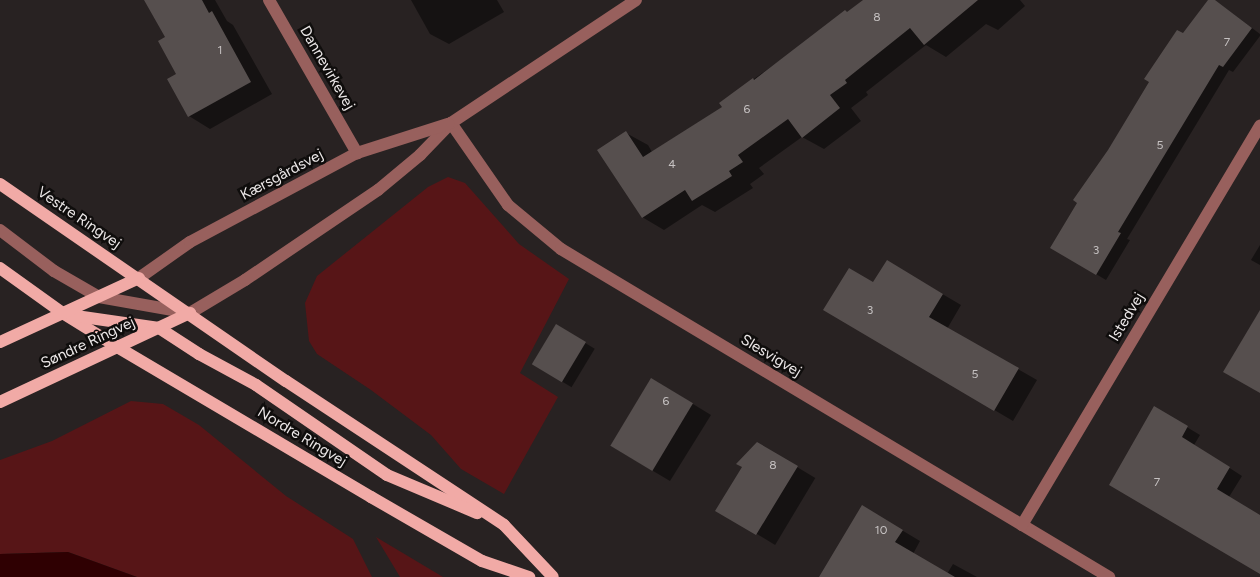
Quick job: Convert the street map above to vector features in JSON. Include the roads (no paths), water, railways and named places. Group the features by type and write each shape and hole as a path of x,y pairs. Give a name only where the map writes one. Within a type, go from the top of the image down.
{"main road":[{"name":"Vestre Ringvej","path":"0,184 140,278"},
{"path":"0,268 64,314 160,328 199,354 256,385 386,475 504,525"},
{"path":"0,342 140,278 286,381 504,525 553,577"},
{"name":"Søndre Ringvej","path":"0,402 119,348 190,313"},
{"name":"Nordre Ringvej","path":"64,314 482,561 529,577"}],"street":[{"name":"Dannevirkevej","path":"268,0 357,153"},
{"name":"Kærsgårdsvej","path":"190,313 245,280 378,190 420,154 451,123 636,0"},
{"name":"Kærsgårdsvej","path":"140,278 190,242 357,153 451,123"},
{"name":"Slesvigvej","path":"451,123 508,205 561,249 1109,577"},
{"name":"Istedvej","path":"1022,525 1260,125"},
{"path":"0,230 54,271 99,297 190,313"}]}
